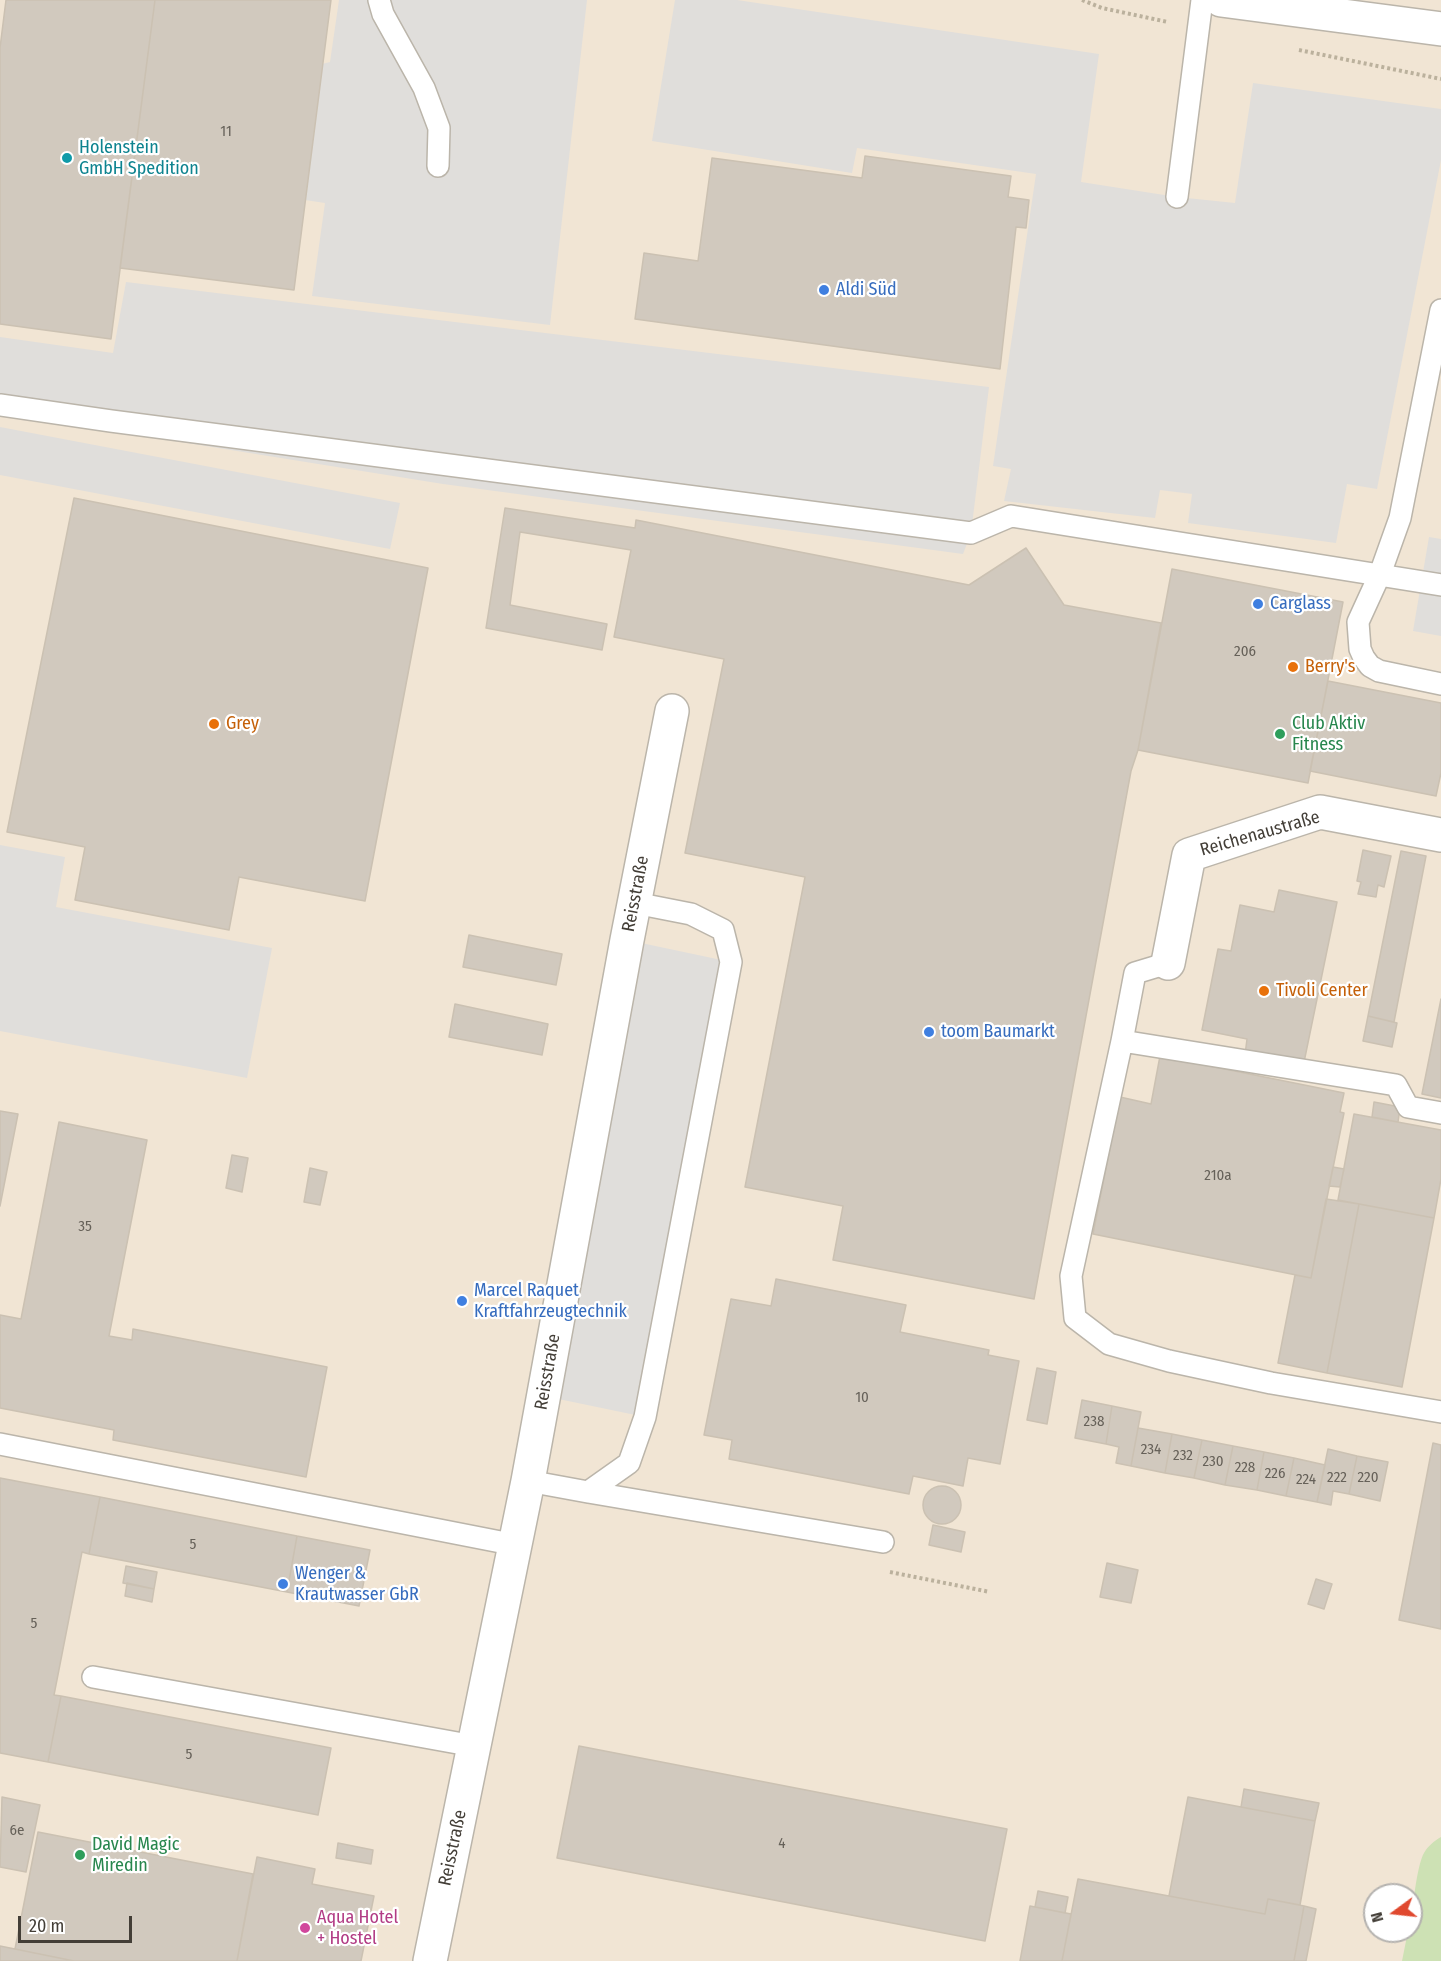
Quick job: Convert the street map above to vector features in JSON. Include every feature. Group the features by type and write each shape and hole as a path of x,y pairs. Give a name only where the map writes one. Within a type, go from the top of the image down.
{"street":[{"path":"1221,0 1441,29"},
{"name":"Reisstraße","path":"430,1961 516,1545 672,711"},
{"name":"Reichenaustraße","path":"1168,963 1189,855 1320,812 1441,835"}],"lane":[{"path":"379,0 383,14 424,88 439,128 438,166"},
{"path":"1177,197 1202,0"},
{"path":"1441,309 1401,518 1380,574 1358,622 1360,649 1370,666 1379,671 1441,684"},
{"path":"0,405 146,426 971,532 1011,516 1441,585"},
{"path":"588,1492 629,1463 645,1417 731,962 723,930 691,914 635,903"},
{"path":"1168,963 1134,973 1122,1041 1071,1276 1075,1318 1109,1344 1169,1361 1271,1383 1441,1412"},
{"path":"1122,1041 1396,1085 1408,1107 1441,1113"},
{"path":"0,1444 516,1545"},
{"path":"528,1481 883,1542"},
{"path":"93,1677 474,1746"}],"shaded area":[{"path":"0,0 1441,0 1441,1961 0,1961"},
{"path":"339,0 587,0 550,325 312,296 325,203 305,200 322,64 330,62"},
{"path":"675,0 737,0 1099,54 1081,182 1177,197 1235,203 1253,83 1441,109 1441,160 1377,489 1347,484 1336,543 1188,523 1192,494 1160,490 1155,518 1004,501 1011,469 993,466 1036,174 857,148 852,173 652,141"},
{"path":"126,282 989,387 971,533 963,554 443,484 0,413 0,337 113,353"},
{"path":"0,427 400,503 390,549 0,475"},
{"path":"1429,537 1441,539 1441,636 1413,631"},
{"path":"0,845 65,857 56,907 272,948 247,1078 0,1031"},
{"path":"627,940 731,962 645,1417 544,1396"}],"green space":[{"path":"1441,1837 1441,1961 1402,1961 1406,1943 1423,1943 1423,1883 1416,1883 1421,1859 1434,1842"}],"building":[{"name":"Holenstein GmbH Spedition","path":"6,0 155,0 111,339 0,324 0,48"},
{"path":"155,0 331,0 294,290 120,268"},
{"name":"Aldi Süd","path":"865,156 1011,176 1008,197 1029,200 1026,228 1016,227 1000,369 635,319 644,253 698,261 712,158 862,178"},
{"name":"Grey","path":"74,498 428,568 365,901 239,877 229,930 75,900 85,847 7,832"},
{"name":"toom Baumarkt","path":"505,508 635,528 636,520 969,585 1026,548 1064,605 1161,623 1138,750 1131,771 1034,1299 833,1260 843,1206 745,1187 805,877 685,853 724,659 614,637 631,550 520,532 510,605 607,624 602,650 486,628"},
{"path":"1172,569 1343,602 1308,783 1138,750"},
{"path":"1328,681 1441,703 1441,773 1436,796 1310,771"},
{"path":"1363,850 1391,856 1384,887 1378,885 1376,897 1358,894 1361,882 1357,881"},
{"path":"1401,851 1426,856 1394,1022 1368,1016"},
{"name":"Tivoli Center","path":"1279,890 1337,902 1303,1067 1245,1055 1247,1039 1202,1030 1218,949 1231,951 1240,905 1274,912"},
{"path":"469,935 562,954 556,985 463,967"},
{"path":"1441,999 1441,1098 1422,1094"},
{"path":"455,1004 548,1024 542,1055 449,1037"},
{"path":"1368,1016 1397,1023 1392,1047 1363,1041"},
{"path":"1160,1056 1344,1093 1340,1112 1344,1113 1311,1278 1093,1234 1120,1097 1151,1104"},
{"path":"1374,1102 1400,1107 1398,1122 1372,1117"},
{"path":"0,1111 18,1114 0,1206"},
{"path":"1354,1114 1441,1130 1441,1179 1434,1218 1338,1200"},
{"path":"59,1122 147,1140 109,1336 132,1340 133,1329 327,1367 306,1477 113,1440 114,1430 0,1408 0,1315 21,1319"},
{"path":"232,1155 248,1158 242,1192 226,1188"},
{"path":"1333,1167 1344,1169 1340,1187 1329,1186"},
{"path":"310,1168 327,1172 320,1205 304,1202"},
{"path":"1326,1199 1359,1204 1327,1373 1278,1363 1295,1275 1311,1278"},
{"path":"1359,1204 1434,1218 1402,1387 1327,1373"},
{"path":"776,1279 906,1305 900,1332 989,1350 988,1355 1019,1361 1000,1464 968,1458 963,1486 913,1476 909,1494 729,1459 732,1440 704,1435 731,1299 771,1306"},
{"path":"1037,1368 1056,1372 1047,1424 1027,1420"},
{"path":"1082,1400 1112,1406 1106,1444 1075,1438"},
{"path":"1112,1406 1141,1412 1131,1466 1116,1463 1119,1447 1106,1444"},
{"path":"1138,1428 1172,1434 1165,1473 1131,1466"},
{"path":"1172,1434 1202,1440 1194,1478 1165,1473"},
{"path":"1202,1440 1233,1446 1225,1485 1194,1478"},
{"path":"1433,1443 1441,1445 1441,1629 1399,1620"},
{"path":"1233,1446 1264,1452 1257,1490 1225,1485"},
{"path":"1328,1449 1357,1456 1349,1494 1333,1491 1331,1505 1317,1502"},
{"path":"1264,1452 1294,1458 1286,1496 1257,1490"},
{"path":"1357,1456 1388,1462 1380,1501 1349,1494"},
{"path":"1294,1458 1325,1465 1317,1502 1286,1496"},
{"path":"0,1478 100,1497 89,1554 82,1552 54,1695 61,1696 48,1762 0,1753"},
{"path":"942,1486 955,1492 961,1505 955,1518 942,1524 929,1518 923,1505 929,1492"},
{"path":"100,1497 297,1536 287,1592 89,1554"},
{"path":"933,1525 965,1532 961,1552 929,1545"},
{"path":"297,1536 370,1550 359,1606 287,1592"},
{"path":"1107,1563 1138,1570 1131,1603 1100,1597"},
{"path":"126,1566 157,1572 154,1589 123,1583"},
{"path":"1316,1579 1332,1584 1324,1609 1308,1604"},
{"path":"127,1583 154,1589 152,1602 125,1596"},
{"path":"61,1696 331,1748 318,1815 48,1762"},
{"path":"579,1746 1007,1829 985,1941 557,1858"},
{"path":"1244,1789 1319,1803 1315,1821 1241,1807"},
{"path":"2,1797 40,1805 26,1872 0,1867"},
{"path":"1188,1797 1315,1821 1300,1905 1268,1899 1265,1914 1169,1896"},
{"path":"38,1832 253,1874 237,1961 74,1961 15,1949"},
{"path":"338,1843 373,1850 371,1864 336,1858"},
{"name":"Aqua Hotel + Hostel","path":"257,1857 315,1869 312,1884 374,1896 361,1961 237,1961"},
{"path":"1078,1879 1265,1914 1268,1899 1304,1906 1294,1961 1062,1961"},
{"path":"1038,1891 1068,1897 1065,1913 1035,1907"},
{"path":"1030,1906 1071,1914 1062,1961 1020,1961"},
{"path":"1304,1906 1316,1909 1306,1961 1294,1961"},
{"path":"0,1946 15,1949 74,1961 0,1961"}],"place":[{"name":"Holenstein GmbH Spedition","path":"67,158"},
{"name":"Aldi Süd","path":"824,290"},
{"name":"Carglass","path":"1258,604"},
{"name":"Berry's","path":"1293,667"},
{"name":"Grey","path":"214,724"},
{"name":"Club Aktiv Fitness","path":"1280,734"},
{"name":"Tivoli Center","path":"1264,991"},
{"name":"toom Baumarkt","path":"929,1032"},
{"name":"Marcel Raquet Kraftfahrzeugtechnik","path":"462,1301"},
{"name":"Wenger & Krautwasser GbR","path":"283,1584"},
{"name":"David Magic Miredin","path":"80,1855"},
{"name":"Aqua Hotel + Hostel","path":"305,1928"}]}
